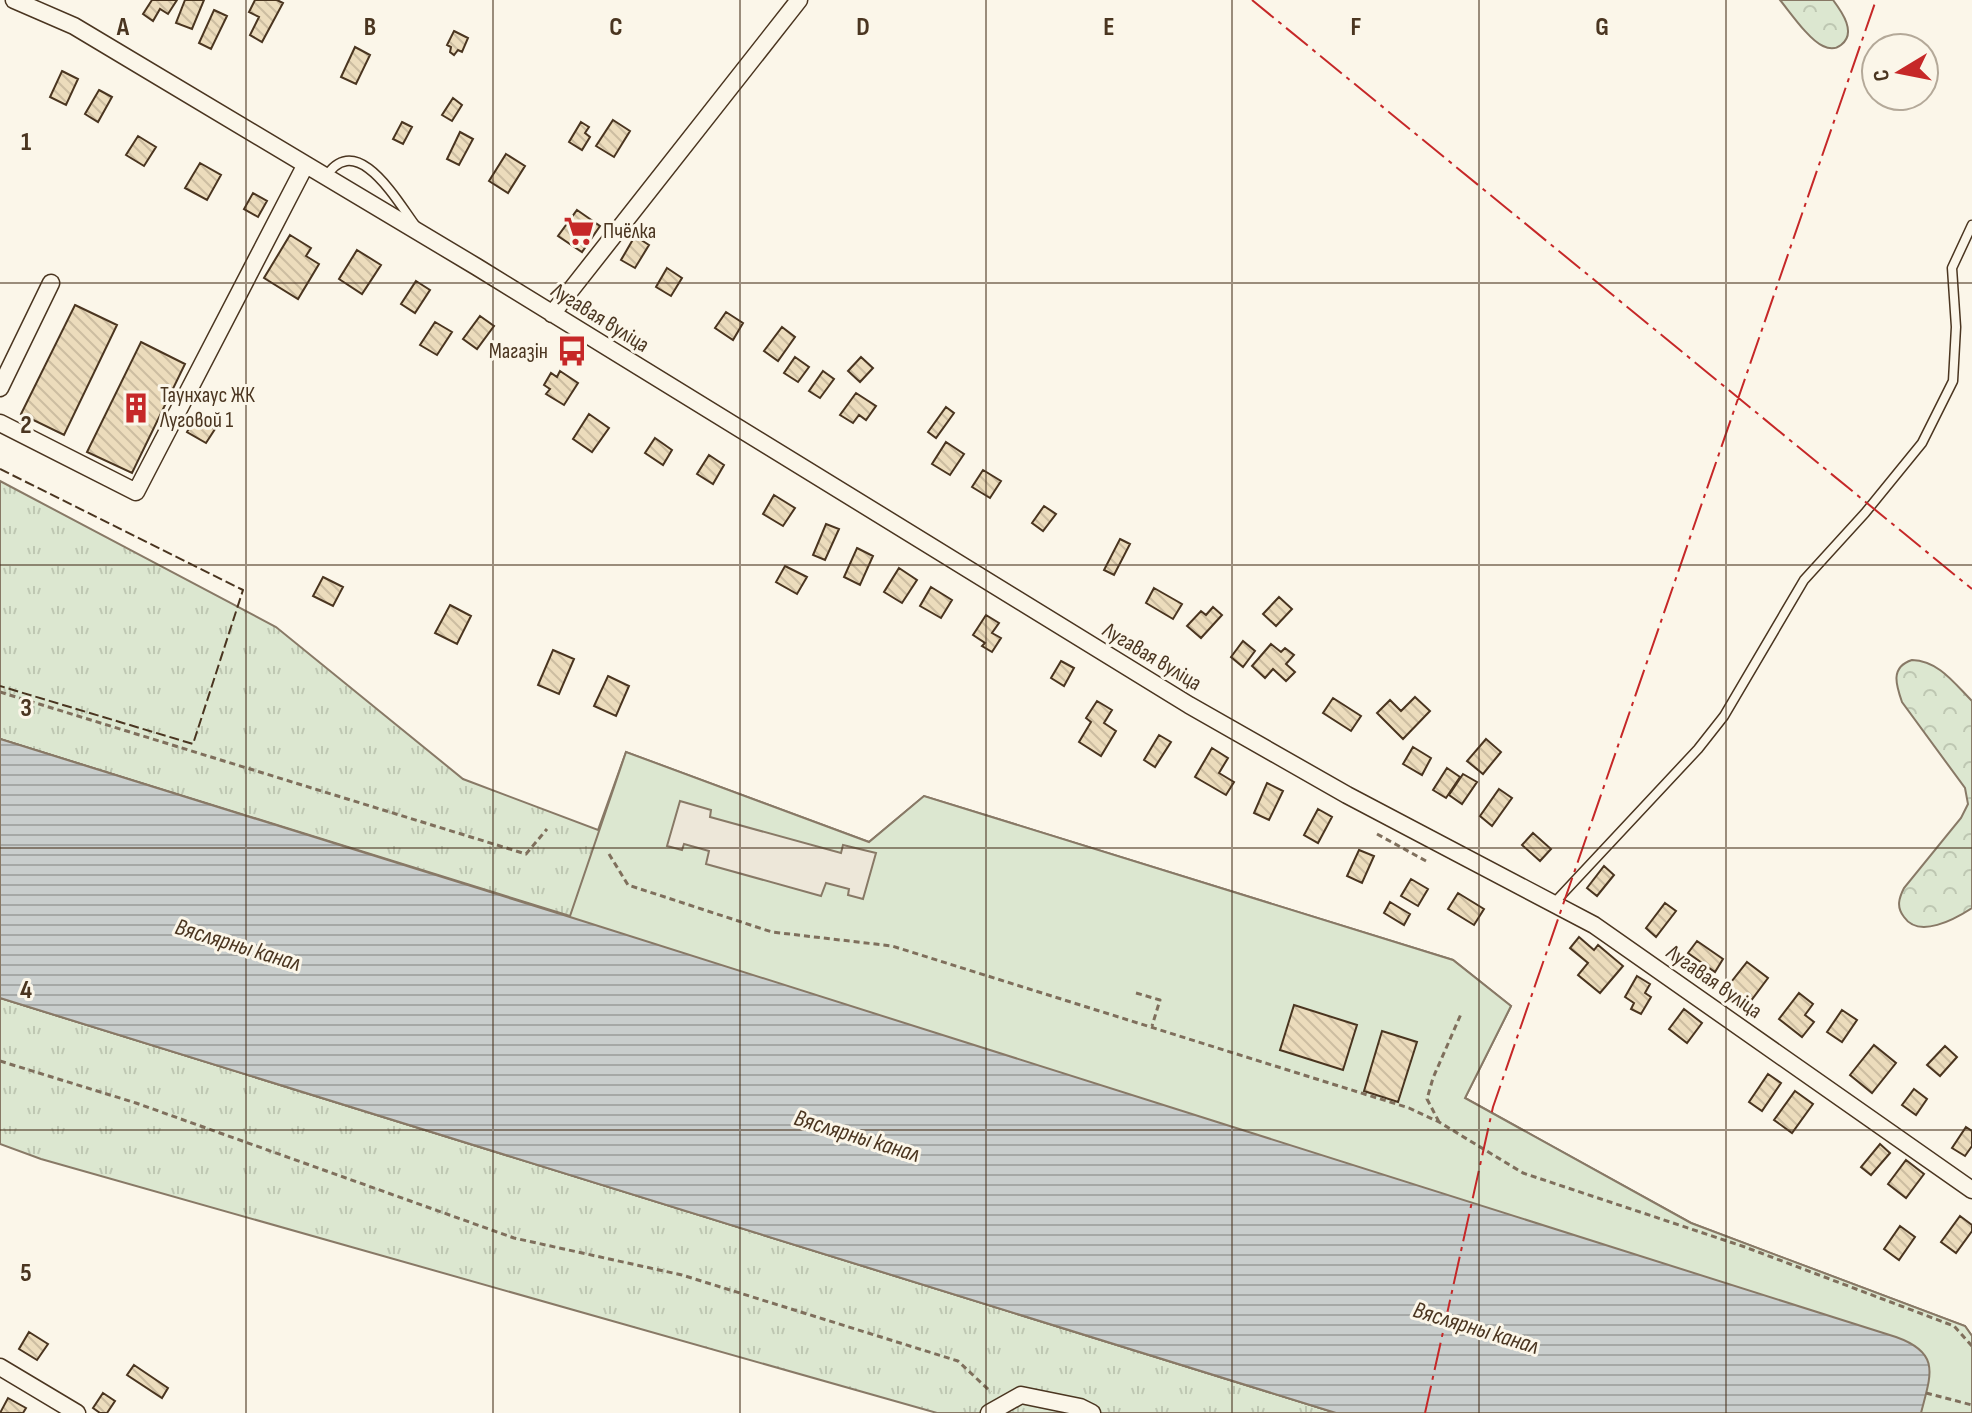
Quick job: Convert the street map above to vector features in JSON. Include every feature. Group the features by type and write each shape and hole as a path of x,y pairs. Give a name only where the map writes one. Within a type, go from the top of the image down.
{"street":[{"name":"Лугавая вуліца","path":"14,0 74,26 423,235 1189,705 1347,795 1605,933 1972,1190"},
{"path":"552,314 799,0"},
{"path":"0,423 136,492 305,166"},
{"path":"0,388 51,283"},
{"path":"0,1367 77,1413"},
{"path":"995,1408 1021,1395 1080,1407 1092,1413"}],"lane":[{"path":"325,178 330,169 345,162 366,164 378,175 423,235"},
{"path":"1554,903 1698,749 1724,716 1804,580 1865,513 1922,443 1953,381 1956,327 1952,268 1972,225"}],"path":[{"path":"0,692 526,854 547,829"},
{"path":"1377,834 1426,861"},
{"path":"609,854 628,885 772,932 892,946 1409,1108 1439,1122 1523,1173 1745,1247 1939,1320 1954,1326 1972,1346"},
{"path":"1136,993 1160,1000 1152,1027"},
{"path":"1439,1122 1427,1099 1461,1014"},
{"path":"0,1061 136,1103 514,1238 682,1275 958,1361 995,1408"},
{"path":"1926,1393 1972,1405"}],"green space":[{"path":"1780,0 1833,0 1846,22 1846,40 1832,48 1818,43"},
{"path":"0,481 276,627 463,779 598,830 626,752 869,842 924,796 1453,960 1511,1006 1465,1098 1691,1223 1965,1326 1972,1336 1972,1413 570,917 0,739"},
{"path":"1912,660 1938,669 1972,701 1972,908 1928,927 1911,923 1904,917 1899,906 1901,895 1961,818 1968,804 1965,788 1902,702 1896,677 1900,667"},
{"path":"0,739 570,916 626,752 869,842 924,796 1453,960 1511,1006 1465,1098 1691,1223 1965,1326 1972,1336 1972,1413 1336,1413 0,998"},
{"path":"0,998 1336,1413 937,1413 41,1159 0,1144"}],"shaded area":[{"path":"680,801 711,810 710,817 841,853 843,845 876,853 863,899 848,895 849,889 826,883 821,896 706,864 709,851 684,844 682,850 667,846"}],"water":[{"name":"Вяслярны канал","path":"0,739 1896,1337 1920,1350 1929,1366 1928,1387 1921,1413 1336,1413 0,998"}],"building":[{"path":"152,0 177,0 168,14 160,9 153,21 143,14"},
{"path":"185,0 204,0 192,29 176,23"},
{"path":"255,0 283,3 262,42 250,35 259,17 249,12"},
{"path":"214,10 227,16 211,49 199,43"},
{"path":"454,31 468,38 462,52 458,50 454,55 447,45"},
{"path":"355,47 370,55 356,84 341,77"},
{"path":"62,71 78,79 66,105 50,97"},
{"path":"99,90 112,97 98,122 85,114"},
{"path":"453,98 462,105 452,121 442,115"},
{"path":"613,120 630,131 614,157 596,146"},
{"path":"402,122 412,127 403,144 393,139"},
{"path":"581,122 589,127 585,133 590,137 582,150 569,142"},
{"path":"460,132 473,139 459,165 447,159"},
{"path":"138,136 156,147 144,166 126,155"},
{"path":"506,154 525,166 508,193 489,181"},
{"path":"200,163 221,175 207,200 185,188"},
{"path":"253,193 267,201 258,217 244,209"},
{"name":"Пчёлка","path":"577,210 600,226 582,252 558,236"},
{"path":"290,235 311,248 306,256 319,264 298,299 264,278"},
{"path":"635,236 649,245 635,268 621,260"},
{"path":"357,250 381,265 362,294 339,279"},
{"path":"667,268 682,278 671,296 656,287"},
{"path":"416,281 430,290 415,313 401,304"},
{"path":"75,305 117,325 64,435 21,414"},
{"path":"726,312 743,323 733,340 715,328"},
{"path":"480,316 494,326 477,349 463,339"},
{"path":"435,322 452,332 437,355 420,345"},
{"path":"782,327 795,337 778,361 764,351"},
{"name":"Таунхаус ЖК Луговой 1","path":"141,342 185,364 132,473 87,452"},
{"path":"795,357 809,367 798,382 784,373"},
{"path":"861,357 873,368 860,382 848,371"},
{"path":"560,371 578,383 564,405 546,394 550,389 544,385 551,373 557,377"},
{"path":"823,371 834,379 820,398 809,391"},
{"path":"856,393 876,406 866,420 859,415 853,423 840,415"},
{"path":"946,407 954,413 936,438 928,432"},
{"path":"589,414 609,428 592,452 573,439"},
{"path":"195,417 215,429 206,443 187,432"},
{"path":"655,438 672,450 663,465 645,453"},
{"path":"946,442 964,454 950,475 932,464"},
{"path":"709,455 724,465 713,484 697,474"},
{"path":"983,470 1001,481 990,498 972,487"},
{"path":"774,495 795,508 783,526 763,514"},
{"path":"1044,506 1056,514 1043,531 1032,523"},
{"path":"826,524 839,529 825,560 813,555"},
{"path":"1120,539 1130,544 1114,575 1104,570"},
{"path":"857,548 873,556 860,585 844,577"},
{"path":"785,566 807,577 797,594 776,582"},
{"path":"899,568 917,580 902,603 884,592"},
{"path":"323,577 343,587 333,606 313,596"},
{"path":"931,587 952,600 941,618 920,606"},
{"path":"1154,588 1182,604 1173,619 1146,603"},
{"path":"1279,597 1292,609 1276,626 1263,614"},
{"path":"450,605 471,616 457,644 435,633"},
{"path":"1213,607 1222,615 1201,638 1187,626 1201,611 1206,615"},
{"path":"986,615 999,623 992,633 1001,638 992,652 973,635"},
{"path":"1243,641 1255,651 1243,667 1231,657"},
{"path":"1271,644 1281,652 1285,648 1294,655 1286,664 1295,672 1286,681 1273,669 1265,678 1252,666"},
{"path":"553,650 574,659 559,694 538,685"},
{"path":"1061,661 1074,668 1064,686 1051,678"},
{"path":"608,676 629,686 616,716 594,706"},
{"path":"1415,697 1430,711 1403,739 1377,713 1390,700 1401,711"},
{"path":"1415,697 1430,711 1403,739 1377,713 1390,700 1401,711"},
{"path":"1333,698 1361,716 1351,731 1323,713"},
{"path":"1097,701 1112,710 1104,723 1116,731 1101,756 1079,742 1091,722 1086,718"},
{"path":"1159,735 1171,742 1155,767 1144,760"},
{"path":"1486,739 1501,752 1483,774 1467,761"},
{"path":"1413,747 1431,758 1422,775 1403,764"},
{"path":"1212,748 1228,758 1219,773 1234,782 1226,795 1195,777"},
{"path":"1447,768 1460,777 1446,798 1433,790"},
{"path":"1463,774 1477,782 1462,804 1449,795"},
{"path":"1267,783 1283,791 1269,820 1254,813"},
{"path":"1499,789 1512,798 1492,826 1480,816"},
{"path":"1318,809 1332,817 1318,843 1304,835"},
{"path":"1533,833 1551,849 1540,861 1522,845"},
{"path":"1359,850 1374,856 1362,883 1347,876"},
{"path":"1604,866 1614,875 1597,896 1587,888"},
{"path":"1411,879 1428,889 1418,906 1401,896"},
{"path":"1458,893 1484,909 1474,925 1448,909"},
{"path":"1390,902 1410,914 1404,925 1384,913"},
{"path":"1665,903 1676,911 1656,937 1646,928"},
{"path":"1579,937 1594,950 1598,945 1623,966 1600,993 1578,975 1588,963 1570,948"},
{"path":"1697,941 1723,959 1715,972 1688,953"},
{"path":"1747,962 1768,978 1750,1002 1728,986"},
{"path":"1637,976 1650,984 1645,993 1651,997 1641,1014 1631,1009 1634,1003 1625,997"},
{"path":"1799,993 1813,1004 1805,1015 1814,1022 1802,1037 1779,1019"},
{"path":"1294,1005 1357,1025 1343,1070 1280,1050"},
{"path":"1684,1009 1702,1023 1687,1043 1669,1029"},
{"path":"1842,1010 1857,1020 1842,1042 1827,1032"},
{"path":"1382,1031 1417,1042 1398,1102 1364,1091"},
{"path":"1874,1045 1896,1063 1872,1093 1850,1075"},
{"path":"1945,1046 1957,1057 1940,1076 1927,1065"},
{"path":"1768,1074 1781,1083 1762,1111 1749,1102"},
{"path":"1914,1089 1927,1099 1916,1115 1902,1105"},
{"path":"1795,1091 1813,1104 1792,1133 1774,1120"},
{"path":"1966,1127 1972,1131 1972,1146 1965,1156 1952,1148"},
{"path":"1880,1144 1890,1153 1871,1175 1861,1167"},
{"path":"1906,1160 1924,1174 1906,1198 1888,1184"},
{"path":"1960,1216 1972,1225 1972,1231 1956,1253 1941,1242"},
{"path":"1900,1226 1915,1237 1899,1260 1884,1249"},
{"path":"29,1332 48,1344 37,1360 19,1349"},
{"path":"134,1365 168,1388 162,1398 127,1375"},
{"path":"103,1393 115,1401 107,1413 93,1408"},
{"path":"8,1398 26,1408 23,1413 0,1413"}],"fence":[{"path":"0,469 243,590 193,744 0,686"}],"power":[{"path":"1252,0 1972,589"},
{"path":"1425,1413 1493,1107 1876,0"}],"place":[{"name":"Пчёлка","path":"579,231"},
{"name":"Магазін","path":"572,351"},
{"name":"Таунхаус ЖК Луговой 1","path":"136,408"}]}
